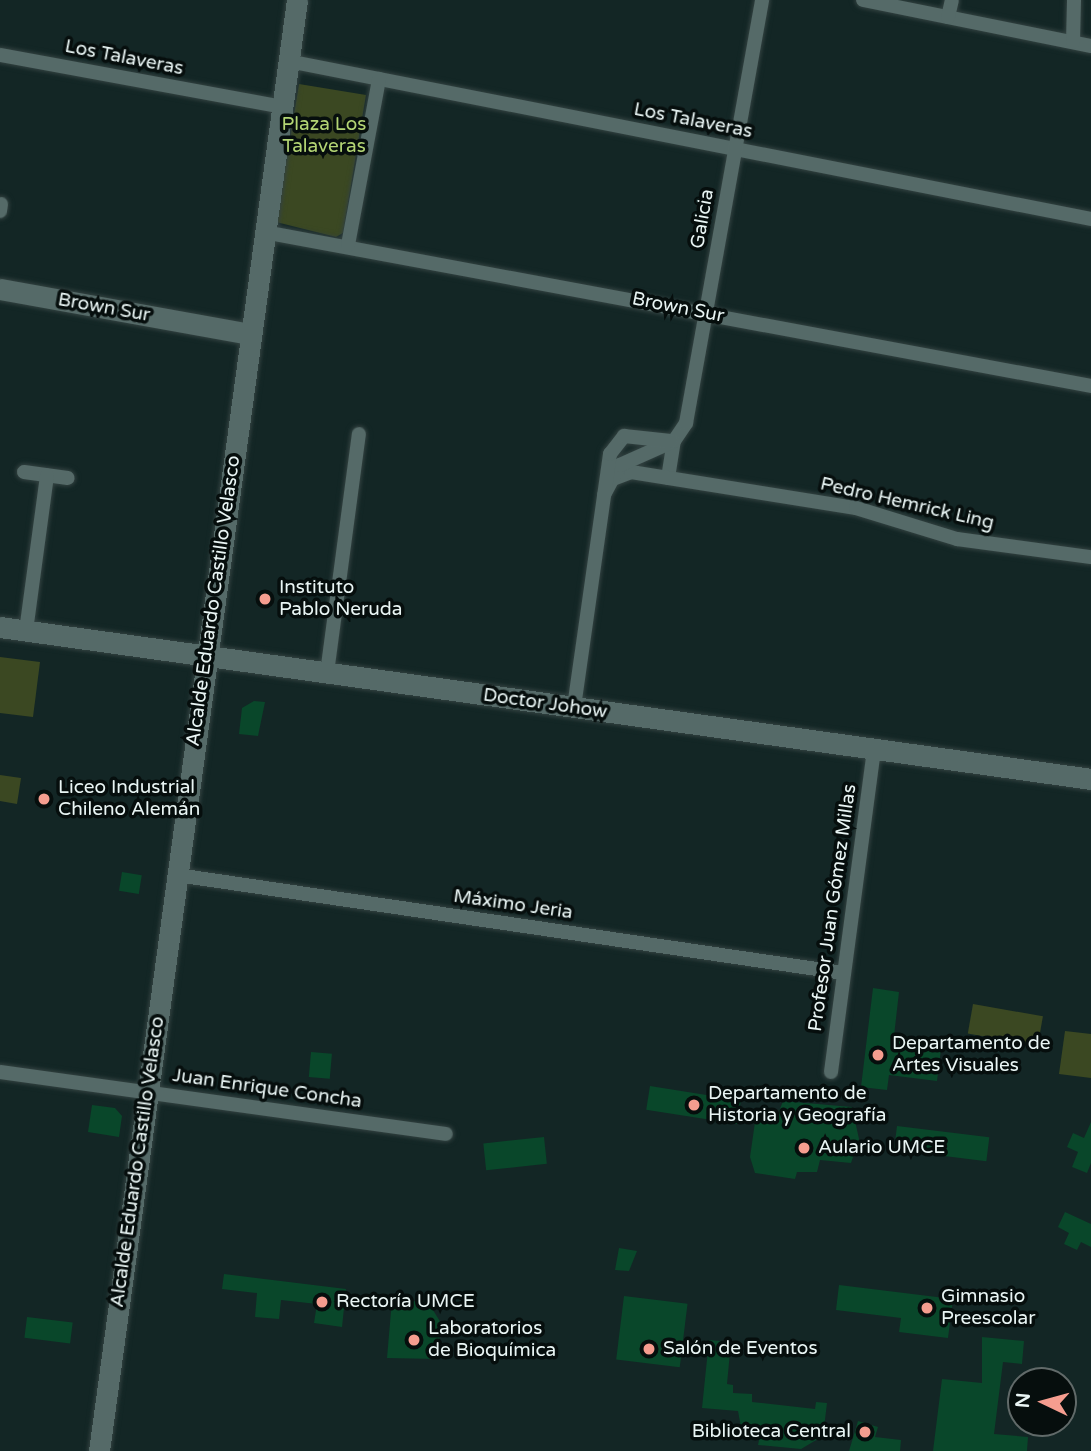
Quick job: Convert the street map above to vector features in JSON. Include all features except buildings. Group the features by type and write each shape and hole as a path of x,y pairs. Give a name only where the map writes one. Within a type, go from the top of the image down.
{"main road":[{"name":"Alcalde Eduardo Castillo Velasco","path":"99,1451 297,0"},
{"name":"Brown Sur","path":"0,289 250,334"},
{"name":"Doctor Johow","path":"0,627 1091,779"}],"street":[{"name":"Galicia","path":"668,478 674,441 688,412 762,0"},
{"path":"863,0 1091,46"},
{"path":"948,17 951,0"},
{"path":"1073,0 1073,42"},
{"name":"Los Talaveras","path":"0,55 282,107"},
{"name":"Los Talaveras","path":"288,61 1091,219"},
{"path":"348,245 379,79"},
{"name":"Brown Sur","path":"264,232 348,245 1091,386"},
{"path":"327,673 359,434"},
{"path":"574,708 604,495 618,440 630,435 674,441"},
{"path":"604,495 620,465 674,441"},
{"path":"24,472 68,478"},
{"name":"Pedro Hemrick Ling","path":"604,495 614,478 631,472 871,511 957,539 1091,557"},
{"path":"26,631 47,475"},
{"name":"Profesor Juan Gómez Millas","path":"831,1072 874,749"},
{"name":"Máximo Jeria","path":"177,875 844,973"},
{"name":"Juan Enrique Concha","path":"0,1072 446,1134"}],"green space":[{"name":"Plaza Los Talaveras","path":"299,84 366,95 343,233 336,237 276,222"},
{"path":"0,657 40,662 33,717 0,713"},
{"path":"0,775 21,778 17,804 0,801"},
{"path":"973,1004 1043,1016 1038,1046 968,1034"},
{"path":"1065,1031 1091,1034 1091,1078 1059,1074"}],"place":[{"name":"Instituto Pablo Neruda","path":"265,599"},
{"name":"Liceo Industrial Chileno Alemán","path":"44,799"},
{"name":"Departamento de Artes Visuales","path":"878,1055"},
{"name":"Departamento de Historia y Geografía","path":"694,1105"},
{"name":"Aulario UMCE","path":"804,1148"},
{"name":"Rectoría UMCE","path":"322,1302"},
{"name":"Gimnasio Preescolar","path":"927,1308"},
{"name":"Laboratorios de Bioquímica","path":"414,1340"},
{"name":"Salón de Eventos","path":"649,1349"},
{"name":"Biblioteca Central","path":"865,1432"}]}
